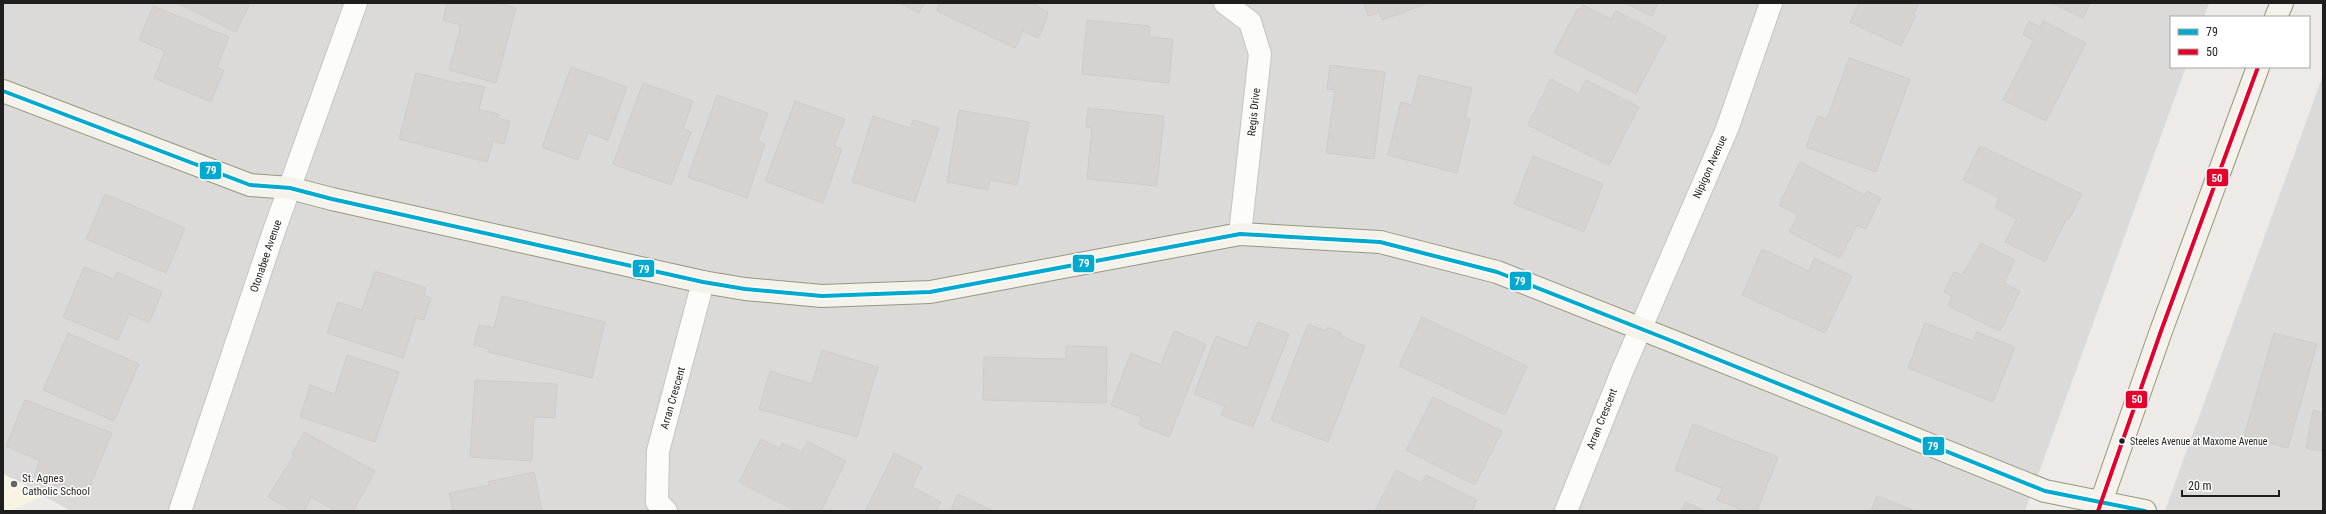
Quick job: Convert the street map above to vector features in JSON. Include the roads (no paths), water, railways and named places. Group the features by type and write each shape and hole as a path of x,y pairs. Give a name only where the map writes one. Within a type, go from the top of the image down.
{"street":[{"name":"Otonabee Avenue","path":"180,511 290,188 356,3"},
{"name":"Regis Drive","path":"1225,3 1250,22 1260,54 1240,234"},
{"name":"Nipigon Avenue","path":"1641,328 1727,129 1771,3"},
{"path":"2276,16 2282,3"},
{"path":"2100,506 2161,331 2258,68"},
{"path":"3,91 250,185 290,188 332,200 703,282 745,289 822,296 930,292 1240,234 1380,242 1497,272 1641,328 2045,491 2100,506 2145,511"},
{"name":"Arran Crescent","path":"666,511 657,502 658,451 703,282"},
{"name":"Arran Crescent","path":"1566,511 1641,328"}],"place":[{"name":"Steeles Avenue at Maxome Avenue","path":"2122,441"},
{"name":"St. Agnes Catholic School","path":"14,484"}]}
